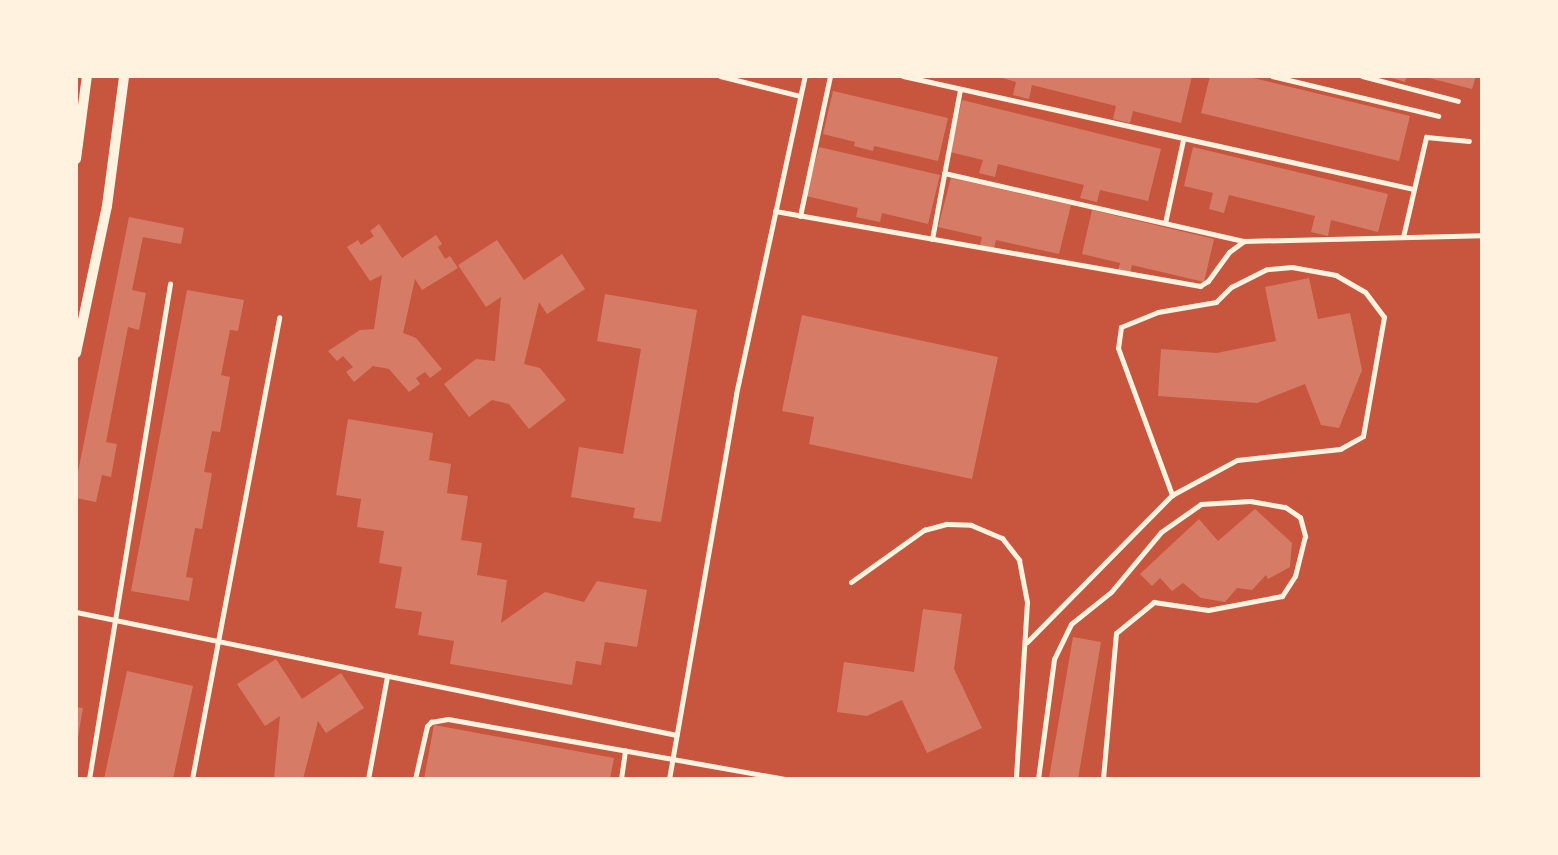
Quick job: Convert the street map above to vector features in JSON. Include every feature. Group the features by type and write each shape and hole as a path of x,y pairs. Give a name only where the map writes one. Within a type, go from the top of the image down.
{"main road":[{"path":"76,159 87,76"},
{"path":"76,353 106,206 124,76"}],"street":[{"path":"720,76 800,96"},
{"path":"669,779 736,394 805,76"},
{"path":"800,216 830,76"},
{"path":"903,76 1183,140 1413,189"},
{"path":"1272,76 1438,116"},
{"path":"1362,76 1458,101"},
{"path":"932,239 960,90"},
{"path":"1403,237 1426,137 1469,141"},
{"path":"1165,223 1183,140"},
{"path":"944,173 1244,241 1482,235"},
{"path":"775,211 1200,286 1208,281 1229,252 1244,241"},
{"path":"1027,642 1172,495 1237,460 1340,449 1363,436 1384,316 1365,292 1336,276 1292,267 1267,270 1231,287 1216,302 1158,312 1121,327 1118,348 1172,495"},
{"path":"89,779 170,284"},
{"path":"192,779 215,641 279,317"},
{"path":"1038,779 1054,659 1071,624 1111,592 1161,532 1201,504 1250,501 1285,507 1300,517 1305,536 1295,576 1282,596 1208,610 1154,602 1116,633 1103,779"},
{"path":"851,582 924,530 947,524 971,525 1002,538 1019,560 1027,602 1027,642 1016,779"},
{"path":"76,612 677,735"},
{"path":"368,779 388,676"},
{"path":"415,779 423,734 431,722 439,720 673,758 785,779"},
{"path":"621,779 626,750"}],"building":[{"path":"996,76 1192,76 1181,123 1133,111 1130,123 1113,119 1116,106 1032,85 1029,99 1013,95 1016,82"},
{"path":"1210,76 1245,76 1410,116 1399,161 1201,113"},
{"path":"1385,76 1407,76 1405,82"},
{"path":"1421,76 1476,76 1472,89"},
{"path":"833,91 948,118 938,161 874,146 873,151 854,146 855,142 823,134"},
{"path":"962,100 1161,149 1148,201 1100,190 1097,202 1080,198 1084,185 998,164 995,177 979,173 983,160 950,152"},
{"path":"819,147 940,175 928,224 882,213 880,222 856,217 858,208 806,196"},
{"path":"1193,147 1388,194 1378,232 1331,220 1328,236 1311,232 1315,216 1229,195 1224,213 1209,209 1213,193 1184,186"},
{"path":"951,178 1071,205 1059,254 996,240 994,248 980,245 982,237 938,227"},
{"path":"1092,210 1214,239 1204,282 1132,265 1130,273 1118,271 1120,263 1082,254"},
{"path":"129,217 184,228 181,244 143,237 132,290 146,293 139,330 128,327 106,442 117,444 111,477 102,475 96,502 76,498 76,482"},
{"path":"379,224 402,258 436,235 442,244 438,247 445,259 450,256 458,268 422,290 415,279 403,333 416,338 442,369 430,378 425,372 416,378 420,384 409,392 389,369 373,366 354,382 346,372 353,367 343,356 337,361 328,351 360,330 374,329 382,275 370,281 347,247 358,240 361,245 374,236 370,231"},
{"path":"497,240 524,280 562,254 585,289 547,314 539,302 524,364 540,368 566,400 529,429 509,404 492,400 469,417 444,384 476,359 495,361 501,297 486,307 458,265"},
{"path":"1309,278 1318,319 1350,313 1362,370 1339,428 1321,425 1305,384 1257,403 1158,396 1161,349 1217,353 1276,341 1265,287"},
{"path":"187,290 244,300 238,331 230,330 221,375 230,377 220,432 212,431 204,472 212,473 202,529 195,528 186,577 193,578 189,601 131,591"},
{"path":"605,294 697,310 661,522 633,518 635,508 571,497 579,447 623,454 641,349 597,341"},
{"path":"802,315 998,357 972,479 809,444 814,417 782,411"},
{"path":"348,419 433,433 429,460 451,464 447,493 468,496 461,540 482,543 477,575 507,580 501,623 545,592 584,602 597,581 647,590 637,647 605,642 601,665 576,661 572,685 450,664 454,641 418,635 422,612 395,608 402,567 379,563 384,531 357,527 361,499 336,495"},
{"path":"1255,509 1292,543 1290,567 1268,579 1266,575 1252,590 1237,588 1225,602 1201,598 1183,583 1172,591 1160,578 1152,586 1140,574 1199,519 1218,541"},
{"path":"923,609 962,614 954,669 982,728 927,753 902,700 867,716 837,712 844,662 914,672"},
{"path":"1073,637 1101,642 1078,779 1052,779 1049,778"},
{"path":"276,659 302,699 341,673 364,708 326,733 318,721 303,779 274,779 280,716 265,726 237,684"},
{"path":"127,671 193,686 173,779 104,779"},
{"path":"76,707 83,708 77,743 76,743"},
{"path":"434,725 614,758 610,779 424,779"}]}
